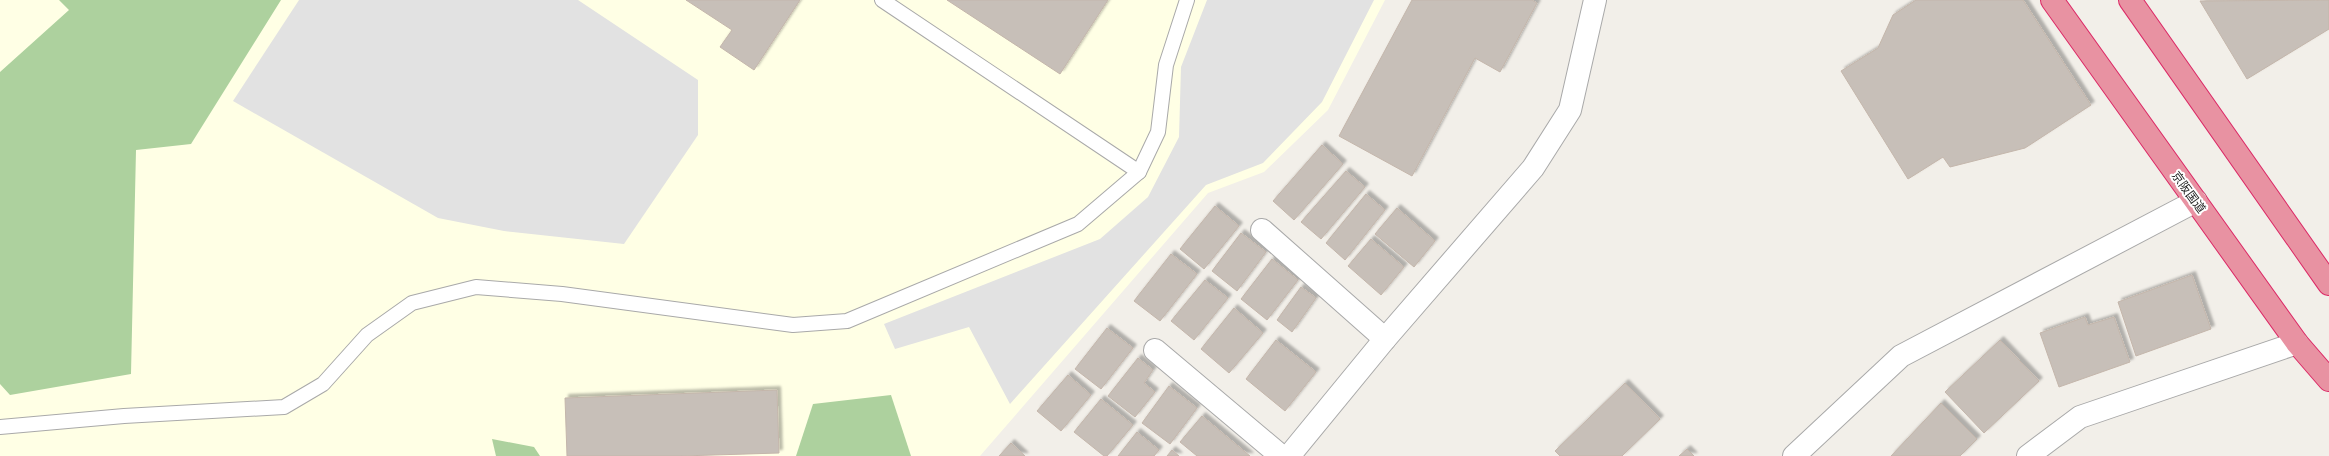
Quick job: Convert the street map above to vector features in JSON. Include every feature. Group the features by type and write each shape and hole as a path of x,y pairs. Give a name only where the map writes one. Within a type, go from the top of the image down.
{"highway":[{"name":"京阪国道","path":"2052,0 2297,343 2329,380"},
{"path":"2130,0 2329,284"}],"street":[{"path":"1289,456 1385,339 1533,168 1570,110 1595,0"},
{"path":"1794,456 1901,356 2196,201"},
{"path":"1262,230 1385,339"},
{"path":"2028,456 2080,416 2297,343"},
{"path":"1155,350 1281,456"}],"lane":[{"path":"882,0 1139,172"},
{"path":"0,427 284,407 323,384 367,335 412,303 476,287 562,294 793,325 847,321 1078,224 1139,172 1158,132 1166,65 1187,0"}],"shaded area":[{"path":"0,0 1385,0 1328,110 1264,172 1208,193 980,456 0,456"},
{"path":"299,0 578,0 698,80 698,135 624,244 504,231 438,218 233,101"},
{"path":"1207,0 1374,0 1322,102 1263,163 1206,185 1010,404 969,327 895,349 884,324 1100,239 1148,197 1179,137 1181,67"}],"green space":[{"path":"59,0 281,0 191,144 136,150 131,374 10,395 0,384 0,72 69,10"},
{"path":"891,395 911,456 796,456 813,404"},
{"path":"492,439 534,447 540,456 496,456"}],"building":[{"path":"686,0 800,0 754,70 720,47 732,30"},
{"path":"947,0 1108,0 1060,74"},
{"path":"1412,0 1532,0 1537,3 1500,72 1475,58 1412,176 1339,136"},
{"path":"1916,0 2023,0 2091,105 2025,148 1950,167 1943,157 1908,179 1841,71 1878,48 1893,15"},
{"path":"2329,0 2329,29 2247,79 2200,1"},
{"path":"1322,145 1343,164 1294,220 1273,201"},
{"path":"1346,171 1365,187 1321,239 1301,222"},
{"path":"1366,194 1385,210 1345,260 1326,243"},
{"path":"1215,206 1239,226 1204,269 1180,249"},
{"path":"1397,208 1435,241 1414,267 1375,234"},
{"path":"1241,233 1266,252 1237,291 1212,271"},
{"path":"1371,239 1404,267 1381,295 1348,266"},
{"path":"1171,254 1197,274 1160,321 1134,301"},
{"path":"1272,259 1298,280 1267,320 1241,299"},
{"path":"2192,275 2211,329 2136,356 2118,302"},
{"path":"1205,280 1228,298 1194,340 1171,321"},
{"path":"1301,287 1316,298 1292,332 1277,320"},
{"path":"1234,308 1263,333 1229,373 1201,349"},
{"path":"2085,317 2088,325 2114,317 2130,362 2059,387 2040,333"},
{"path":"1107,328 1133,348 1101,389 1075,369"},
{"path":"1276,340 1316,372 1285,411 1246,379"},
{"path":"2000,340 2039,381 1984,433 1945,392"},
{"path":"1138,358 1153,370 1144,383 1155,392 1135,417 1108,396"},
{"path":"1068,375 1091,395 1061,431 1037,411"},
{"path":"1625,383 1660,419 1622,456 1560,456 1555,451"},
{"path":"1169,386 1197,408 1170,444 1142,423"},
{"path":"777,390 779,453 681,456 567,456 565,398"},
{"path":"1101,399 1133,425 1107,456 1104,456 1074,432"},
{"path":"1941,403 1977,439 1960,456 1891,456"},
{"path":"1202,416 1250,456 1197,456 1180,442"},
{"path":"1137,432 1159,450 1154,456 1118,456"},
{"path":"1011,443 1025,456 999,456"},
{"path":"1687,449 1694,456 1679,456"},
{"path":"1172,450 1179,456 1167,456"}]}
